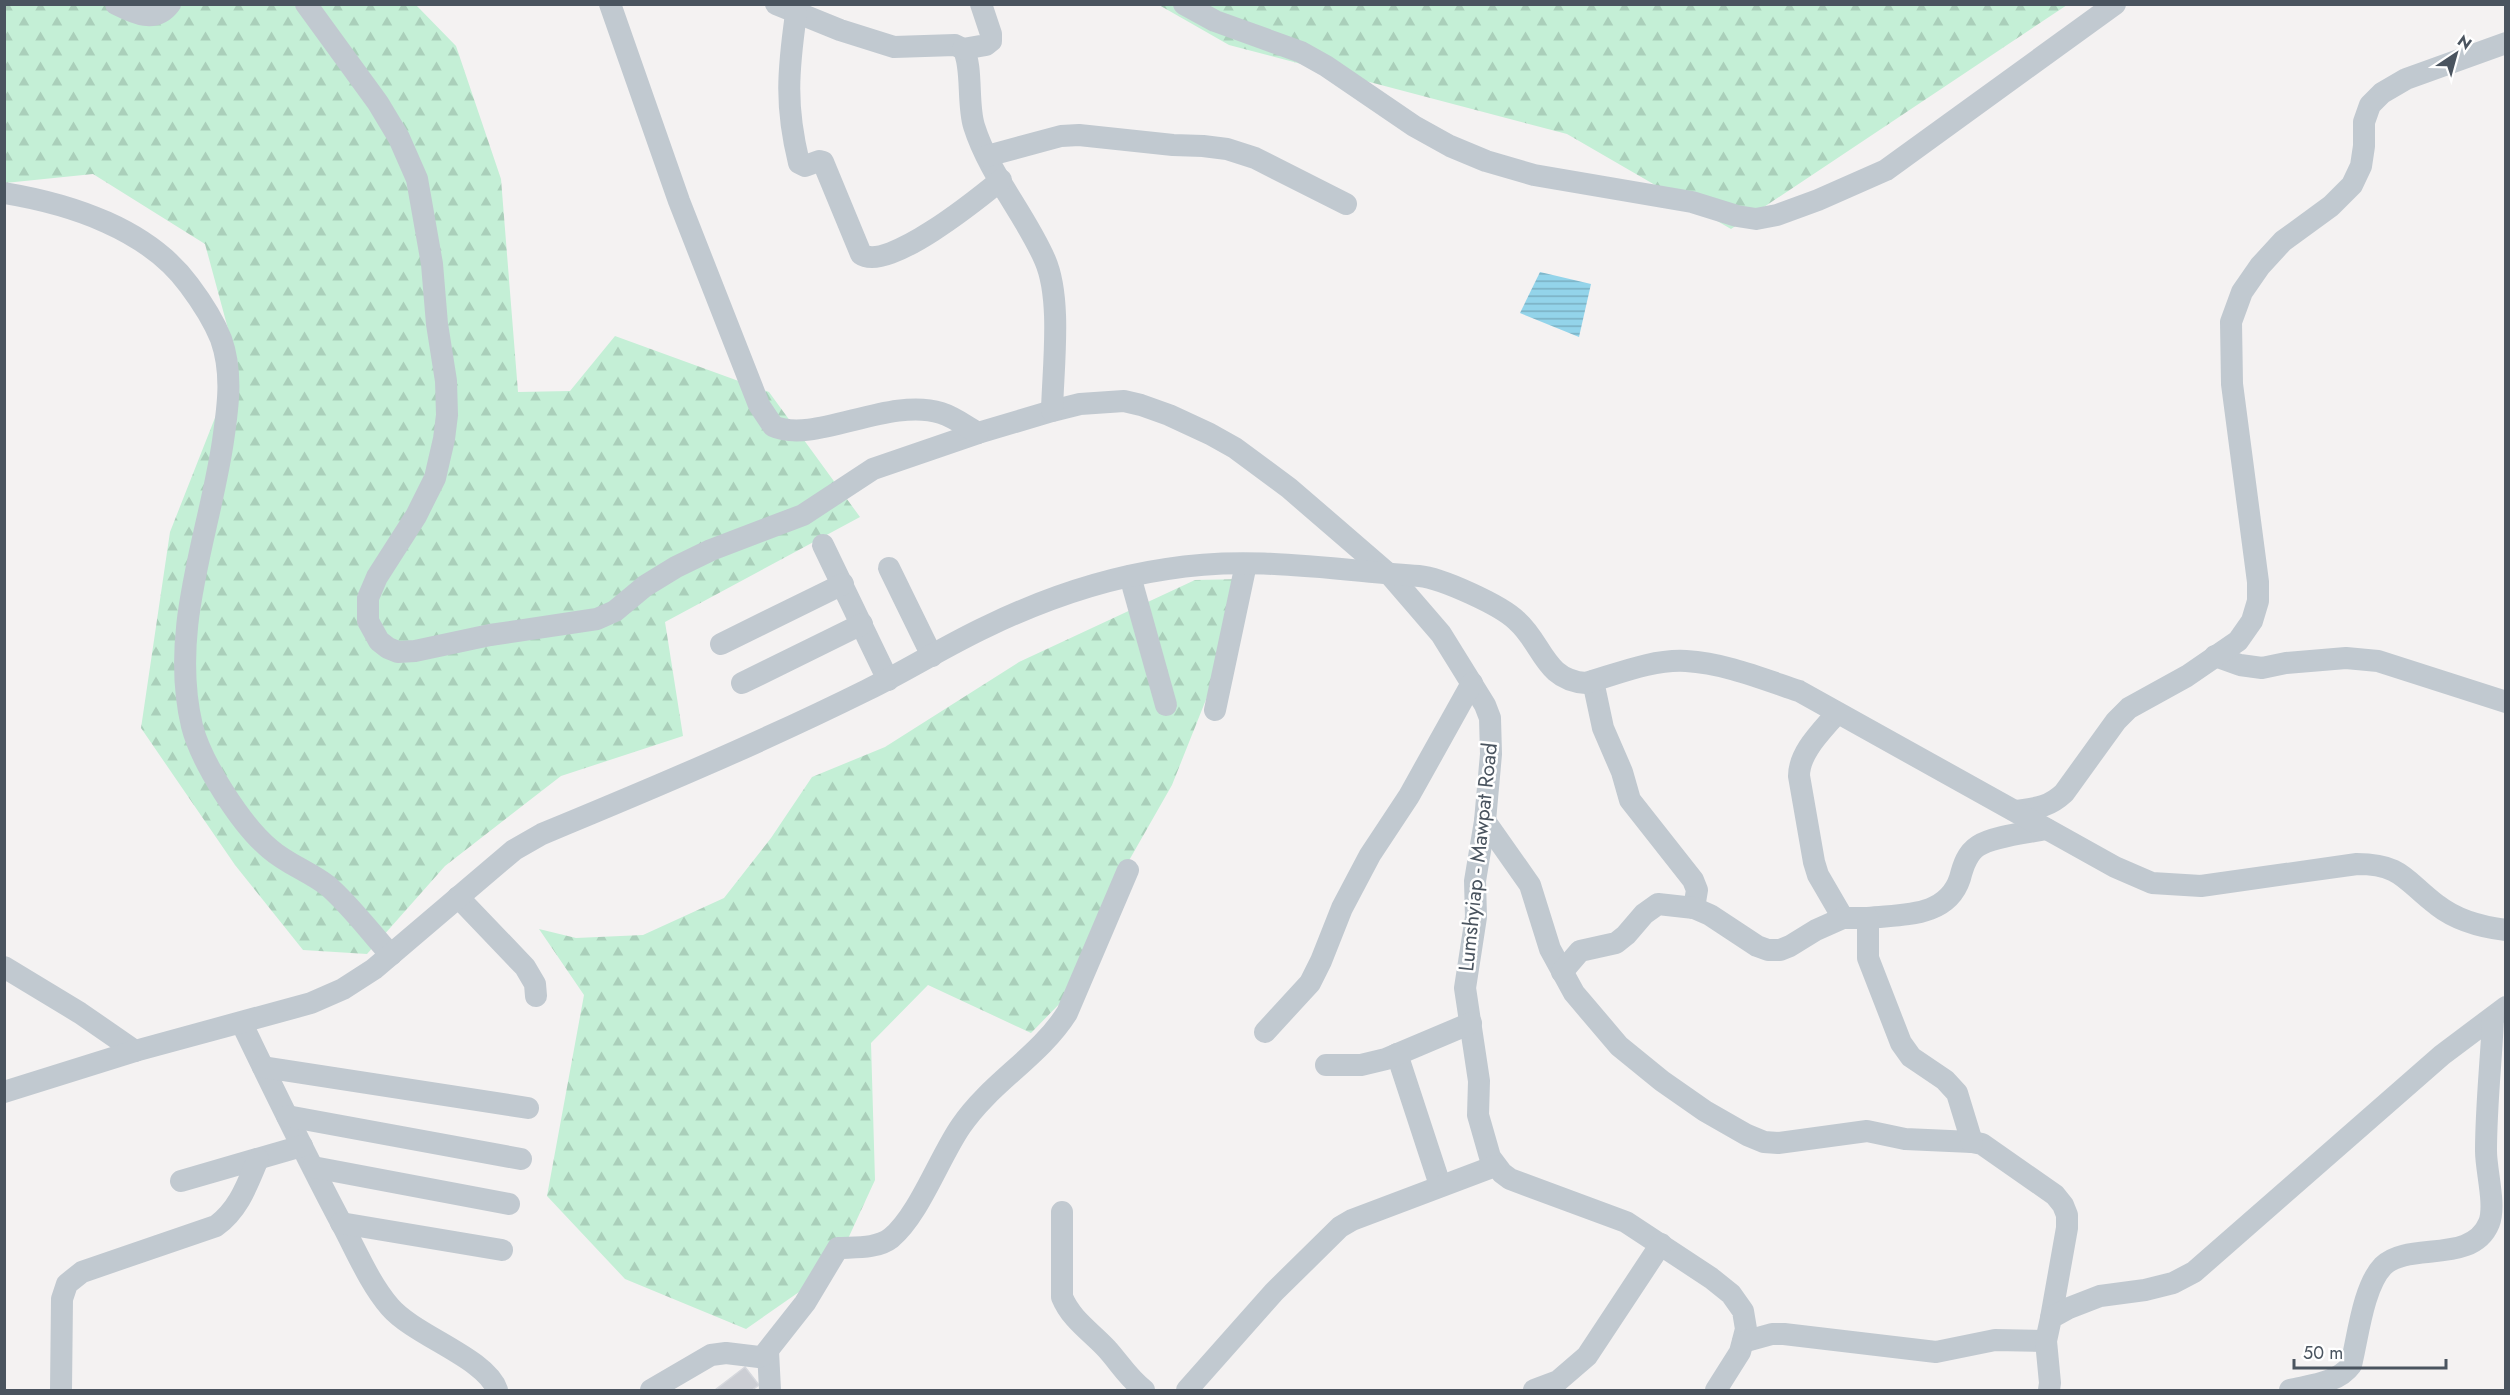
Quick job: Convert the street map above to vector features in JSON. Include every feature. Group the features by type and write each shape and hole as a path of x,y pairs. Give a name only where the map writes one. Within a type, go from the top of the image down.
{"street":[{"path":"116,4 139,15 154,16 170,4"},
{"name":"Lumshyiap - Mawpat Road","path":"306,4 378,103 404,147 417,179 432,264 437,324 446,381 447,415 435,478 425,500 384,565 368,598 368,621 378,640 398,652 415,651 490,634 597,619 615,611 645,586 676,567 711,550 803,515 873,469 978,433 1080,404 1124,401 1169,415 1210,434 1235,448 1289,488 1391,576 1441,634 1472,683 1490,718 1491,754 1485,821 1475,881 1476,917 1465,988 1479,1081 1478,1115 1490,1157 1496,1166"},
{"path":"610,4 679,201 759,405 773,426 791,431 805,430 862,417 925,409 942,413 978,433"},
{"path":"981,4 991,41 986,45 963,49 955,45 894,47 786,9 788,85 792,128 799,163 805,166 819,161 823,162 861,254 865,257 877,257 933,232 1001,180"},
{"path":"1184,4 1215,21 1301,52 1326,66 1414,126 1450,146 1486,161 1544,177 1692,202 1737,216 1756,219 1777,215 1818,200 1886,170 2115,4"},
{"path":"2017,812 2042,808 2054,802 2064,793 2116,720 2129,708 2187,676 2238,641 2252,621 2258,601 2254,546 2232,384 2231,322 2242,292 2260,266 2283,241 2331,206 2352,185 2361,166 2364,122 2370,105 2382,93 2406,79 2505,43"},
{"path":"963,49 967,60 970,112 987,156 1046,261 1053,288 1052,411"},
{"path":"987,156 1061,136 1079,135 1173,146 1227,149 1255,158 1346,204"},
{"path":"4,193 71,210 112,224 140,239 175,267 204,305 221,340 228,370 230,396 218,474 185,631 183,677 193,728 208,762 245,823 270,849 326,885 391,955"},
{"path":"823,545 888,680"},
{"path":"4,1092 135,1051 242,1024 311,1003 343,989 391,955 514,850 542,834 739,750 888,680 1021,610 1130,576 1203,564 1330,568 1433,579 1496,606 1518,621 1548,664 1557,673 1576,682 1593,681 1666,662 1686,661 1720,666 1781,685 1798,691 1957,781 2152,883 2176,886 2223,884 2357,864 2377,864 2395,870 2436,904 2452,914 2471,923 2505,930"},
{"path":"1215,710 1246,564"},
{"path":"889,568 932,656"},
{"path":"1130,576 1166,705"},
{"path":"721,644 843,584"},
{"path":"742,683 862,624"},
{"path":"2215,656 2240,665 2262,668 2286,663 2346,658 2378,661 2505,702"},
{"path":"1593,681 1604,728 1622,772 1630,800 1693,880 1697,890 1695,908"},
{"path":"1264,1032 1310,983 1342,908 1370,855 1409,796 1472,683"},
{"path":"1837,713 1804,754 1799,766 1799,777 1818,875 1843,918"},
{"path":"1485,821 1530,885 1550,949 1574,993 1619,1046 1705,1111 1747,1135 1778,1143 1867,1131 1905,1139 1972,1142 1994,1151 2055,1195 2067,1215 2067,1228 2046,1341 2053,1388"},
{"path":"1562,972 1580,951 1616,943 1651,907 1658,904 1695,908 1710,915 1757,946 1768,950 1780,950 1790,946 1816,930 1843,918 1928,912 1943,902 1957,887 1964,864 1977,847 2046,829"},
{"path":"651,1390 711,1355 726,1353 759,1357 768,1351 805,1303 838,1248 881,1244 895,1234 915,1207 962,1125 996,1085 1056,1030 1067,1013 1128,870"},
{"path":"458,897 525,967 535,984 536,996"},
{"path":"1868,918 1868,958 1901,1043 1911,1057 1945,1080 1957,1093 1972,1142"},
{"path":"4,967 80,1013 135,1051"},
{"path":"2051,1318 2100,1296 2145,1290 2173,1283 2194,1272 2442,1054 2499,1013"},
{"path":"2290,1390 2336,1378 2351,1365 2372,1284 2382,1268 2390,1261 2403,1256 2451,1250 2471,1242 2489,1224 2491,1211 2486,1152 2497,1119 2499,1013"},
{"path":"1326,1065 1361,1065 1386,1059 1471,1023"},
{"path":"242,1024 312,1167 374,1284 391,1308 412,1327 466,1359 488,1376 497,1390"},
{"path":"1397,1054 1440,1185"},
{"path":"263,1067 528,1108"},
{"path":"287,1116 521,1159"},
{"path":"181,1181 302,1146"},
{"path":"60,1390 62,1299 67,1284 82,1272 216,1226 227,1218 238,1204 258,1159"},
{"path":"1188,1390 1274,1292 1340,1227 1352,1220 1416,1197 1440,1185 1496,1166 1510,1179 1626,1222 1731,1294 1738,1303 1746,1322 1743,1342 1740,1352 1716,1390"},
{"path":"312,1167 509,1204"},
{"path":"1062,1212 1062,1297 1067,1310 1108,1350 1129,1378 1144,1390"},
{"path":"341,1223 502,1250"},
{"path":"1534,1390 1558,1381 1587,1356 1661,1244"},
{"path":"1743,1342 1772,1334 1784,1334 1936,1352 1995,1340 2046,1341"},
{"path":"768,1351 770,1390"}],"green space":[{"path":"5,5 416,5 456,46 501,179 518,392 570,391 615,336 769,392 860,517 665,622 683,736 561,776 445,866 367,954 303,950 235,865 141,728 170,532 237,362 205,244 93,174 5,183"},
{"path":"1159,5 2067,5 1731,229 1567,134 1229,45"},
{"path":"1247,579 1211,687 1172,785 1123,871 1068,995 1031,1033 928,985 871,1043 875,1180 835,1267 746,1329 625,1279 547,1196 584,995 539,929 576,938 643,935 724,898 771,838 812,777 885,747 1019,662 1195,580"}],"water":[{"path":"1540,272 1591,284 1579,337 1520,313"}],"building":[{"path":"745,1367 759,1385 752,1390 715,1390"}]}
